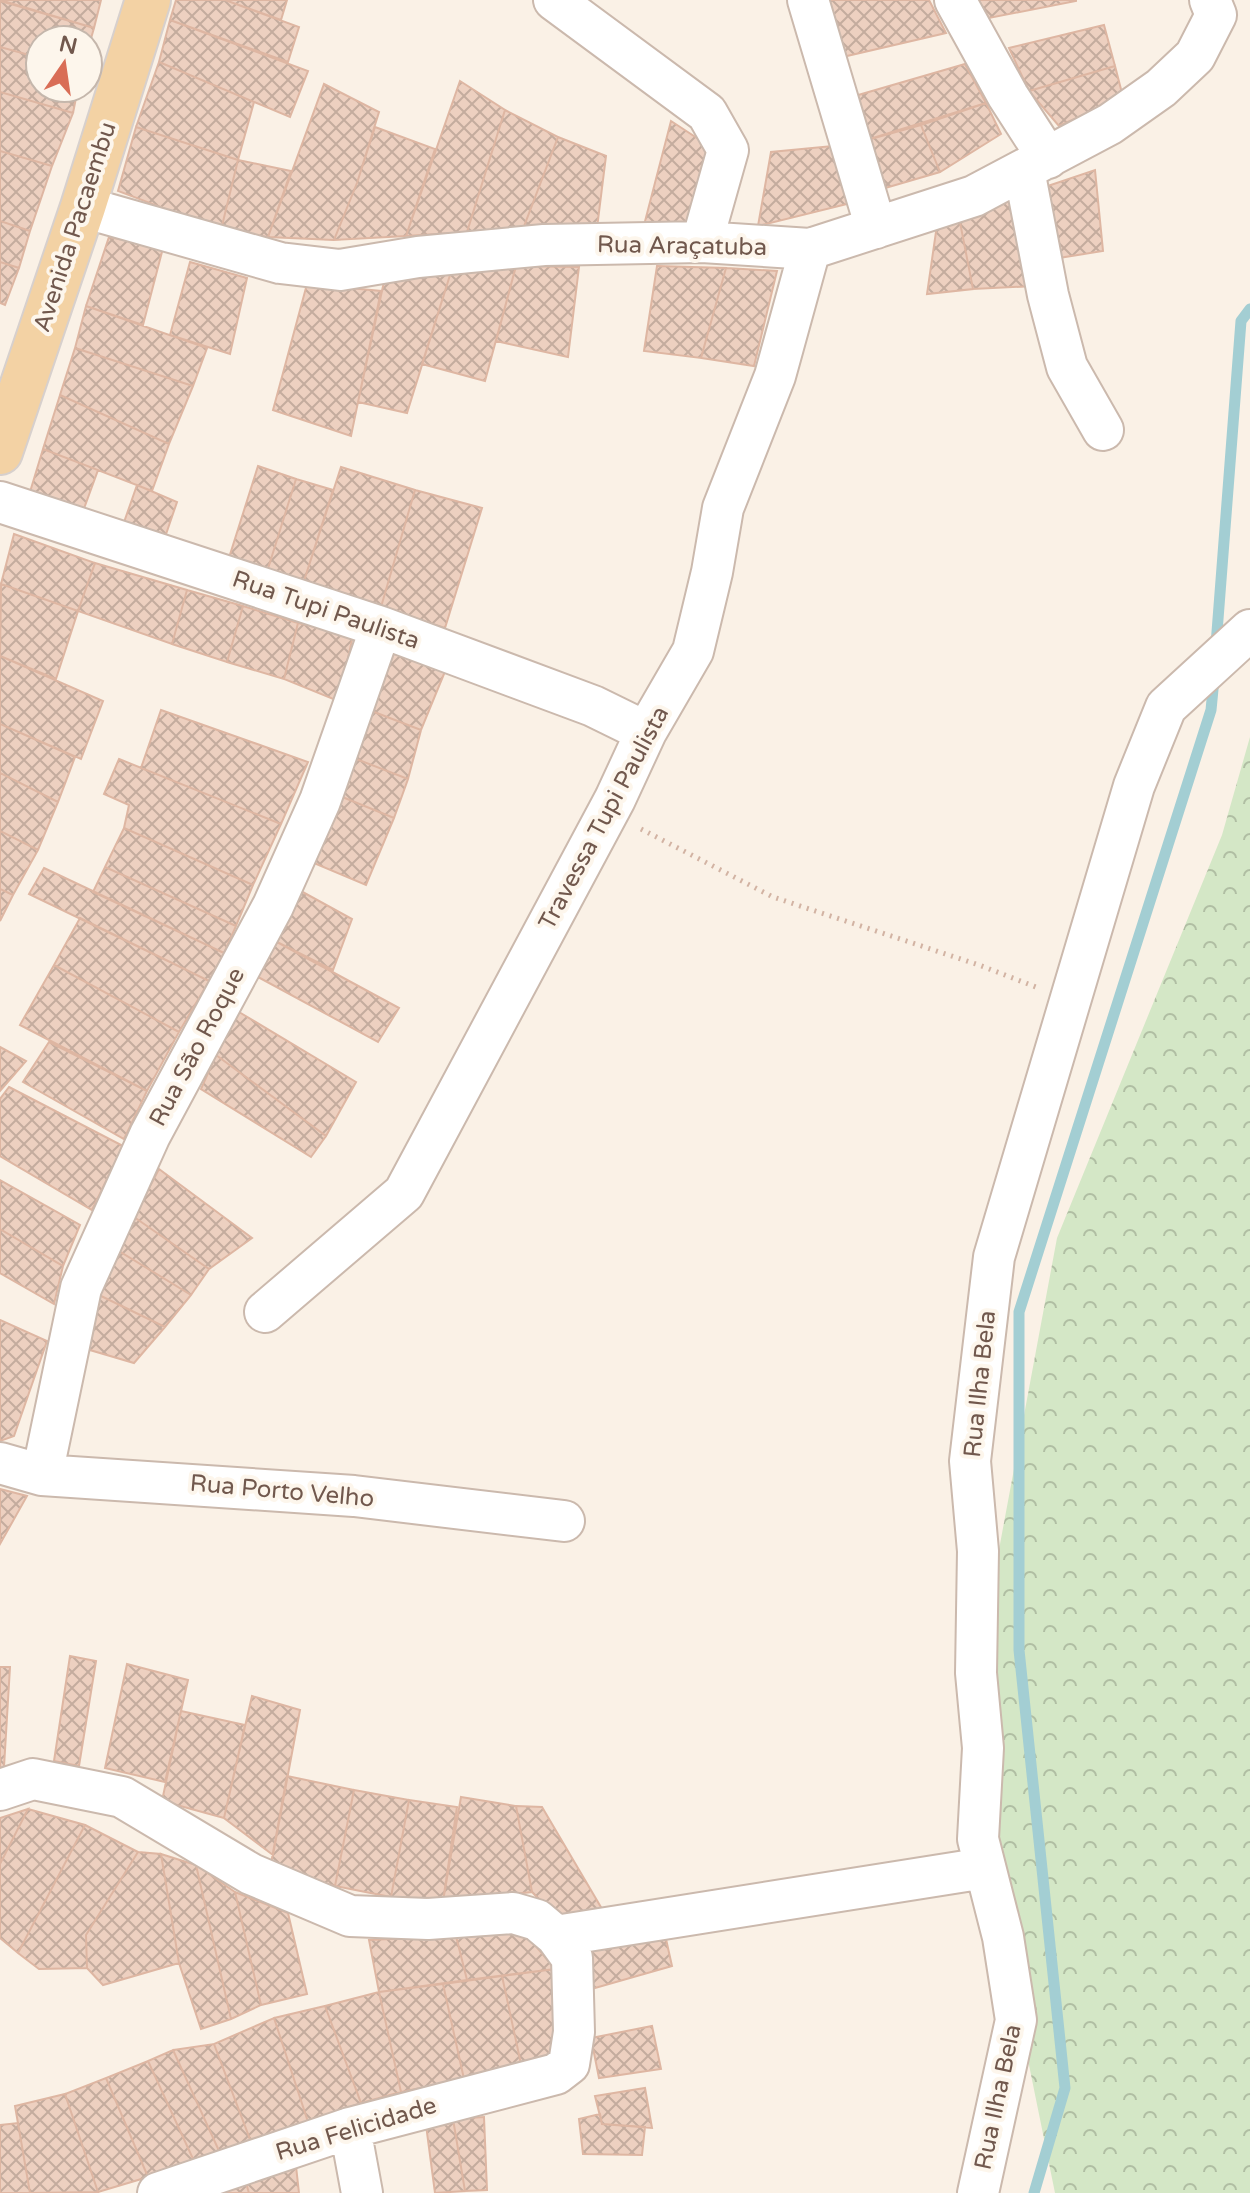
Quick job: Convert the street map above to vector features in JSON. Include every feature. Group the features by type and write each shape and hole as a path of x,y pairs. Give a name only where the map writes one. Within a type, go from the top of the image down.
{"main road":[{"name":"Avenida Pacaembu","path":"0,452 83,207 148,0"}],"street":[{"path":"554,0 707,113 728,150 702,242"},
{"path":"808,0 876,228"},
{"path":"955,0 1008,96 1036,164 1048,295 1067,367 1103,430"},
{"name":"Rua Araçatuba","path":"83,207 280,263 340,270 418,257 544,245 702,242 810,249 974,196 1110,124 1161,88 1195,56 1213,7"},
{"name":"Travessa Tupi Paulista","path":"265,1312 404,1193 608,813 646,732 693,651 723,508 775,376 810,249"},
{"name":"Rua Tupi Paulista","path":"0,502 381,627 593,706 646,732"},
{"name":"Rua São Roque","path":"42,1475 81,1288 150,1135 273,906 320,801 381,627"},
{"name":"Rua Ilha Bela","path":"978,2193 1016,2020 1003,1937 978,1839 983,1748 976,1673 978,1551 970,1461 994,1257 1134,786 1166,707 1250,630"},
{"name":"Rua Porto Velho","path":"0,1463 42,1475 354,1496 564,1521"},
{"path":"0,1790 33,1779 122,1797 251,1874 350,1916 428,1919 513,1913 537,1920 556,1936 985,1868"},
{"name":"Rua Felicidade","path":"158,2193 350,2128 556,2074 569,2064 574,2032 572,1958 556,1936"},
{"path":"350,2128 362,2193"}],"path":[{"path":"608,813 773,897 979,965 1070,1000"}],"green space":[{"path":"1250,737 1250,2193 1055,2193 1003,1937 976,1673 1057,1238 1222,835"}],"building":[{"path":"0,0 101,0 95,24 81,24"},
{"path":"176,0 225,0 299,27 288,62 170,20"},
{"path":"225,0 287,0 281,20"},
{"path":"816,0 929,0 946,33 834,59"},
{"path":"975,0 1076,0 1076,1 989,18"},
{"path":"0,1 80,24 24,24 24,54 0,47"},
{"path":"170,20 308,71 290,117 159,62"},
{"path":"1104,25 1115,66 1029,91 1009,48"},
{"path":"0,47 24,54 24,99 0,92"},
{"path":"159,62 254,102 238,160 136,127"},
{"path":"965,64 986,103 860,142 848,98"},
{"path":"1115,66 1123,97 1059,126 1029,91"},
{"path":"460,81 505,110 467,232 406,236"},
{"path":"324,84 379,112 357,183 334,240 268,237"},
{"path":"0,92 24,99 24,104 42,104 73,113 52,166 0,151"},
{"path":"986,103 1001,134 940,172 921,125"},
{"path":"42,104 75,104 73,113"},
{"path":"505,110 558,137 523,229 467,232"},
{"path":"671,121 709,146 687,232 643,229"},
{"path":"921,125 940,172 875,191 860,142"},
{"path":"136,127 238,160 221,230 118,191"},
{"path":"375,127 435,149 406,236 334,240 357,183"},
{"path":"558,137 606,156 597,228 523,229"},
{"path":"843,145 859,201 758,226 771,152"},
{"path":"0,151 52,166 30,231 0,221"},
{"path":"238,160 291,171 268,237 221,230"},
{"path":"1095,170 1103,251 1046,260 1033,191"},
{"path":"1020,188 1034,286 973,289 958,212"},
{"path":"958,212 973,289 927,294 938,218"},
{"path":"0,221 30,231 19,268 0,262"},
{"path":"109,237 163,248 143,325 86,306"},
{"path":"0,262 19,268 5,305 0,303"},
{"path":"190,262 247,278 230,354 170,335"},
{"path":"516,266 485,381 422,364 451,272"},
{"path":"516,266 579,267 568,357 496,341"},
{"path":"657,266 726,268 701,358 644,351"},
{"path":"726,268 777,271 754,366 701,358"},
{"path":"451,272 407,413 358,402 385,277"},
{"path":"307,284 381,291 351,436 273,410"},
{"path":"86,306 207,348 193,386 75,348"},
{"path":"75,348 193,386 169,444 60,395"},
{"path":"60,395 169,444 152,491 43,449"},
{"path":"43,449 98,470 82,514 30,492"},
{"path":"258,466 296,479 266,575 228,561"},
{"path":"341,467 415,490 381,607 303,584"},
{"path":"296,479 333,490 303,584 266,575"},
{"path":"137,485 177,502 163,543 122,528"},
{"path":"415,490 482,508 445,628 381,607"},
{"path":"14,534 95,563 78,611 1,584"},
{"path":"95,563 187,590 172,644 78,611"},
{"path":"1,584 78,611 56,679 0,656"},
{"path":"187,590 243,606 227,662 172,644"},
{"path":"243,606 298,623 284,679 227,662"},
{"path":"298,623 353,636 338,701 284,679"},
{"path":"388,650 446,669 421,730 369,710"},
{"path":"0,656 103,701 81,759 0,724"},
{"path":"161,710 308,762 281,824 141,768"},
{"path":"369,710 421,730 408,779 351,757"},
{"path":"0,724 75,757 58,802 0,773"},
{"path":"351,757 408,779 394,818 335,794"},
{"path":"119,759 281,824 253,885 124,828 129,805 104,794"},
{"path":"0,773 58,802 38,850 0,831"},
{"path":"335,794 394,818 366,885 309,861"},
{"path":"124,828 253,885 236,926 105,867"},
{"path":"0,831 38,850 13,895 0,889"},
{"path":"105,867 236,926 224,953 93,892"},
{"path":"44,868 224,953 209,981 29,894"},
{"path":"0,889 13,895 0,921"},
{"path":"299,890 352,919 333,970 277,942"},
{"path":"80,918 209,981 179,1032 54,965"},
{"path":"277,942 399,1008 378,1042 258,977"},
{"path":"54,965 179,1032 147,1091 20,1025"},
{"path":"239,1012 356,1082 326,1136 216,1055"},
{"path":"49,1042 147,1091 124,1139 23,1082"},
{"path":"0,1047 26,1061 0,1091"},
{"path":"216,1055 326,1136 311,1157 201,1089"},
{"path":"9,1087 123,1146 92,1210 0,1156 0,1099"},
{"path":"159,1169 252,1238 209,1269 134,1217"},
{"path":"0,1180 80,1225 63,1266 0,1229"},
{"path":"134,1217 209,1269 191,1295 119,1251"},
{"path":"0,1229 63,1266 54,1304 0,1273"},
{"path":"119,1251 191,1295 165,1327 99,1295"},
{"path":"99,1295 165,1327 134,1363 83,1348"},
{"path":"0,1320 47,1341 14,1436 0,1441"},
{"path":"0,1489 27,1496 0,1544"},
{"path":"70,1656 96,1661 79,1766 54,1761"},
{"path":"127,1664 188,1680 165,1782 105,1768"},
{"path":"0,1667 10,1667 4,1767 0,1768"},
{"path":"252,1696 300,1710 273,1855 224,1818"},
{"path":"181,1711 245,1725 224,1818 162,1801"},
{"path":"287,1776 354,1790 335,1886 270,1869"},
{"path":"354,1790 409,1800 391,1897 335,1886"},
{"path":"461,1797 516,1806 532,1892 443,1901"},
{"path":"409,1800 457,1807 443,1901 391,1897"},
{"path":"516,1806 542,1807 602,1909 567,1929 532,1892"},
{"path":"28,1809 0,1864 0,1818"},
{"path":"28,1809 85,1825 18,1953 0,1938 0,1864"},
{"path":"85,1825 138,1852 86,1935 87,1968 39,1969 18,1953"},
{"path":"138,1852 161,1854 179,1963 103,1985 87,1968 86,1935"},
{"path":"161,1854 196,1865 231,2019 201,2029 179,1963"},
{"path":"196,1865 235,1892 261,2005 231,2019"},
{"path":"235,1892 288,1913 307,1994 261,2005"},
{"path":"664,1930 672,1966 588,1990 579,1955"},
{"path":"524,1932 555,1969 467,1980 456,1936"},
{"path":"456,1936 467,1980 379,1992 369,1940"},
{"path":"555,1969 563,2027 545,2060 521,2064 502,1976"},
{"path":"502,1976 521,2064 464,2079 443,1984"},
{"path":"443,1984 464,2079 401,2092 379,1992"},
{"path":"379,1992 401,2092 361,2103 325,2006"},
{"path":"325,2006 361,2103 308,2122 274,2018"},
{"path":"274,2018 308,2122 251,2142 214,2044"},
{"path":"652,2026 661,2069 599,2078 591,2038"},
{"path":"214,2044 251,2142 220,2153 173,2050"},
{"path":"173,2050 220,2153 194,2161 148,2061"},
{"path":"148,2061 194,2161 148,2177 106,2078"},
{"path":"106,2078 148,2177 98,2192 65,2094"},
{"path":"645,2088 652,2128 602,2124 595,2096"},
{"path":"65,2094 98,2192 30,2193 15,2106"},
{"path":"600,2114 602,2124 645,2127 642,2155 583,2154 579,2119"},
{"path":"484,2117 487,2190 465,2191 453,2119"},
{"path":"453,2119 465,2191 435,2193 426,2125"},
{"path":"18,2123 30,2193 0,2193 0,2125"},
{"path":"296,2166 299,2193 249,2193 245,2180"},
{"path":"245,2180 249,2193 217,2193"}],"waterway":[{"path":"1216,645 1241,321 1250,309"},
{"path":"1034,2193 1065,2088 1019,1650 1019,1312 1211,710 1214,679"}]}
